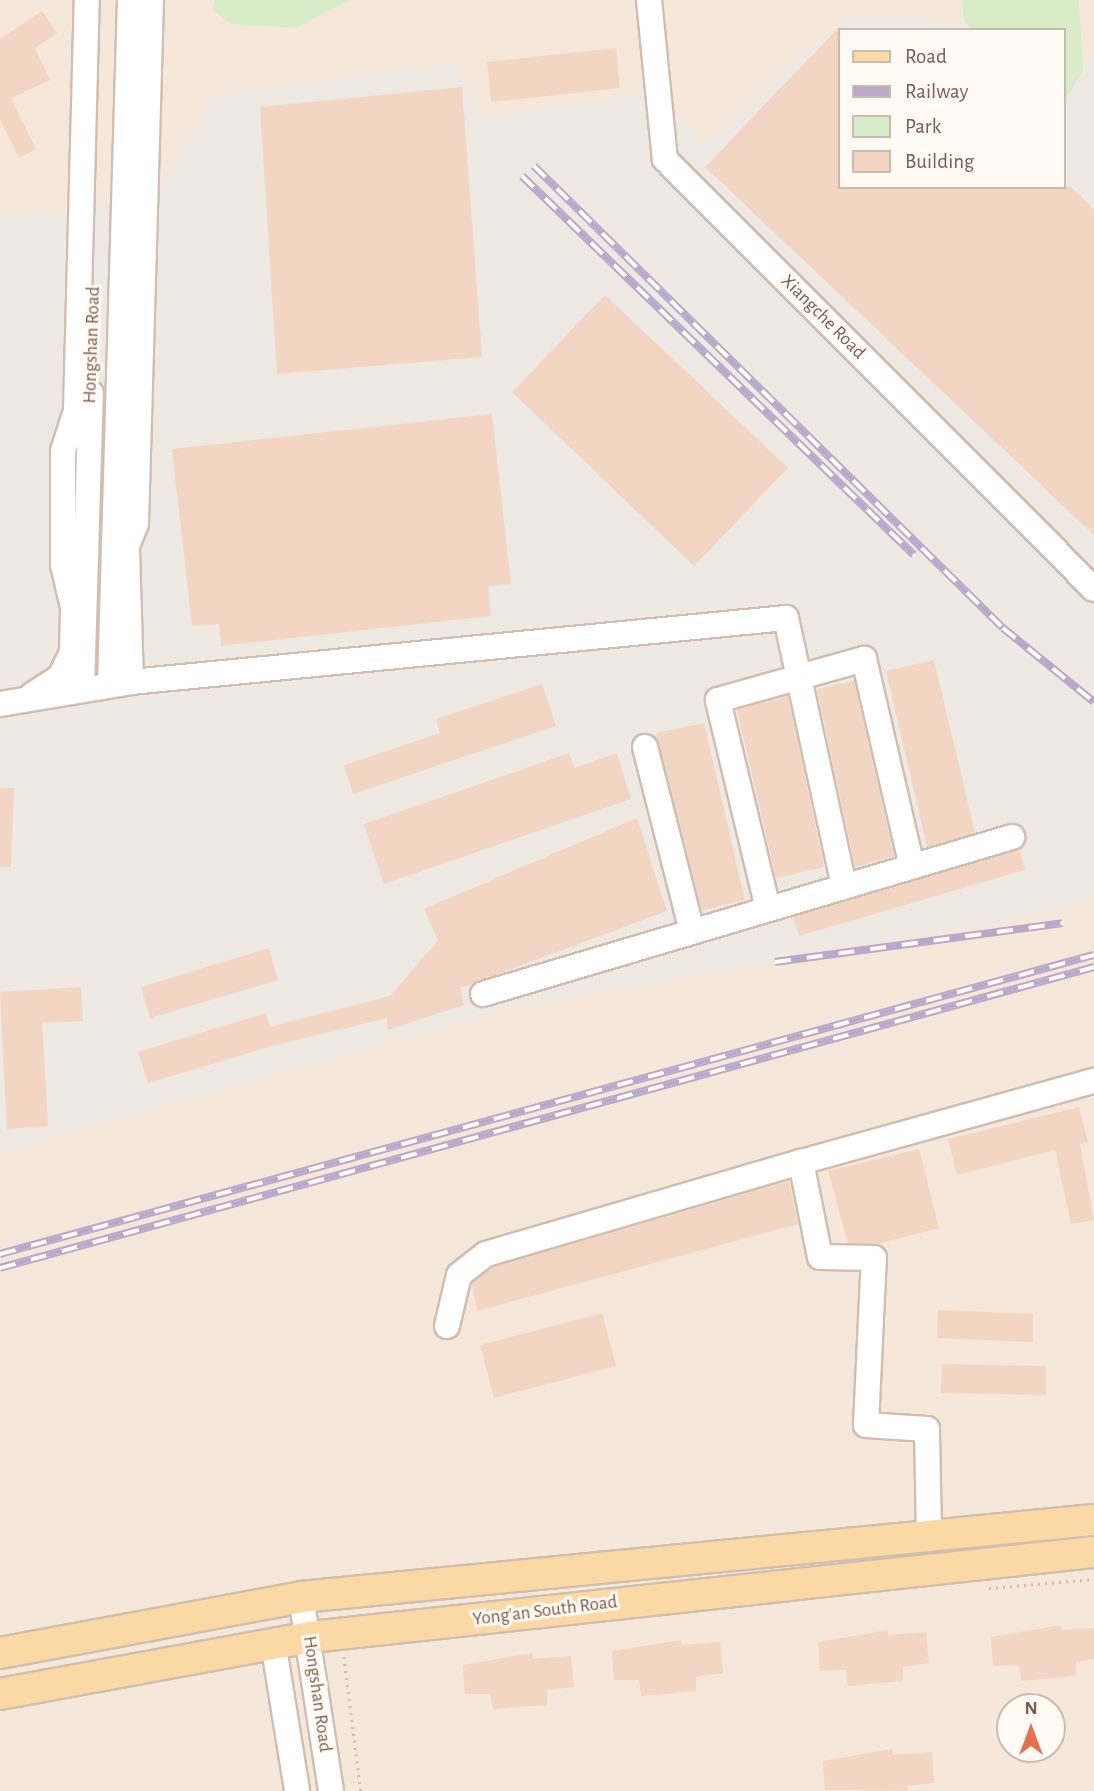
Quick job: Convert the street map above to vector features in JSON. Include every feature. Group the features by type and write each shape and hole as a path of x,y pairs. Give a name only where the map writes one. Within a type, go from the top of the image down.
{"main road":[{"name":"Yong'an South Road","path":"0,1653 301,1597 1094,1521"},
{"name":"Yong'an South Road","path":"0,1694 311,1637 1094,1552"}],"street":[{"path":"12,702 60,677 72,652 73,607 63,565 63,451 76,411 92,106 87,0"},
{"name":"Hongshan Road","path":"82,690 92,106 103,0"},
{"name":"Hongshan Road","path":"120,684 138,85 130,0"},
{"path":"92,106 138,85 151,0"},
{"name":"Xiangche Road","path":"649,0 665,159 1094,589"},
{"path":"12,702 120,684 786,618 844,887"},
{"path":"768,909 718,700 864,659 912,867"},
{"path":"645,747 692,932"},
{"path":"483,994 1012,837"},
{"path":"447,1326 458,1275 486,1254 801,1162 1094,1081"},
{"path":"801,1162 820,1257 874,1258 866,1425 927,1429 929,1535"},
{"name":"Hongshan Road","path":"301,1597 311,1637 331,1791"},
{"name":"Hongshan Road","path":"273,1642 297,1791"}],"path":[{"path":"349,1652 341,1660 361,1791"}],"shaded area":[{"path":"0,0 1094,0 1094,1791 0,1791"},
{"path":"847,14 964,21 971,28 838,28 838,189 1066,189 1066,99 1094,50 1094,897 1001,922 518,1005 0,1151 0,217 155,201 211,96 454,63 481,117 658,90 703,145"}],"green space":[{"path":"215,0 350,0 296,28 232,24 212,10"},
{"path":"962,0 1079,0 1083,71 1066,100 1066,28 971,28 964,21"}],"building":[{"path":"42,11 57,33 35,48 50,80 11,98 36,149 19,158 0,119 0,39"},
{"path":"838,28 838,189 1071,187 1094,209 1094,535 705,167"},
{"path":"616,48 620,88 491,102 487,62"},
{"path":"462,87 482,357 277,374 260,107"},
{"path":"605,295 788,468 694,566 512,392"},
{"path":"492,414 511,584 488,586 491,616 221,646 219,624 192,626 172,449"},
{"path":"934,660 975,833 927,847 886,671"},
{"path":"854,681 894,856 855,867 817,689"},
{"path":"542,684 556,726 353,794 344,765 440,733 436,719"},
{"path":"788,696 824,867 776,878 737,710"},
{"path":"704,723 745,900 702,910 656,733"},
{"path":"569,753 574,768 617,753 631,799 384,884 364,824"},
{"path":"0,788 14,788 11,867 0,867"},
{"path":"637,818 667,911 460,988 464,1005 388,1030 387,1018 276,1045 148,1083 138,1052 266,1013 270,1027 390,996 438,940 424,909"},
{"path":"1019,850 1025,870 799,936 793,917"},
{"path":"269,948 278,980 150,1018 141,987"},
{"path":"81,987 83,1021 42,1023 48,1126 7,1129 0,992"},
{"path":"1079,1107 1088,1142 1080,1144 1094,1220 1071,1224 1055,1150 957,1175 948,1139"},
{"path":"919,1149 939,1228 877,1244 848,1243 828,1171"},
{"path":"789,1181 798,1224 477,1311 472,1284 493,1267"},
{"path":"938,1310 1033,1314 1033,1342 937,1338"},
{"path":"602,1313 616,1366 494,1398 480,1345"},
{"path":"942,1364 1046,1366 1046,1395 941,1393"},
{"path":"1061,1625 1062,1630 1094,1628 1094,1659 1076,1662 1076,1676 1021,1681 1019,1665 993,1666 991,1637"},
{"path":"888,1630 888,1635 926,1632 929,1663 903,1667 903,1681 848,1686 846,1670 820,1671 818,1642"},
{"path":"681,1640 682,1645 720,1642 723,1673 696,1677 696,1691 641,1696 639,1680 614,1680 612,1651"},
{"path":"532,1653 533,1659 571,1656 574,1687 547,1690 547,1705 493,1709 490,1694 465,1694 463,1665"},
{"path":"892,1749 893,1755 932,1752 934,1783 907,1786 908,1791 825,1790 823,1761"}],"railway":[{"path":"534,166 1003,628 1094,702"},
{"path":"522,176 914,555"},
{"path":"775,962 1062,923"},
{"path":"0,1254 1094,955"},
{"path":"0,1268 1094,967"}]}
